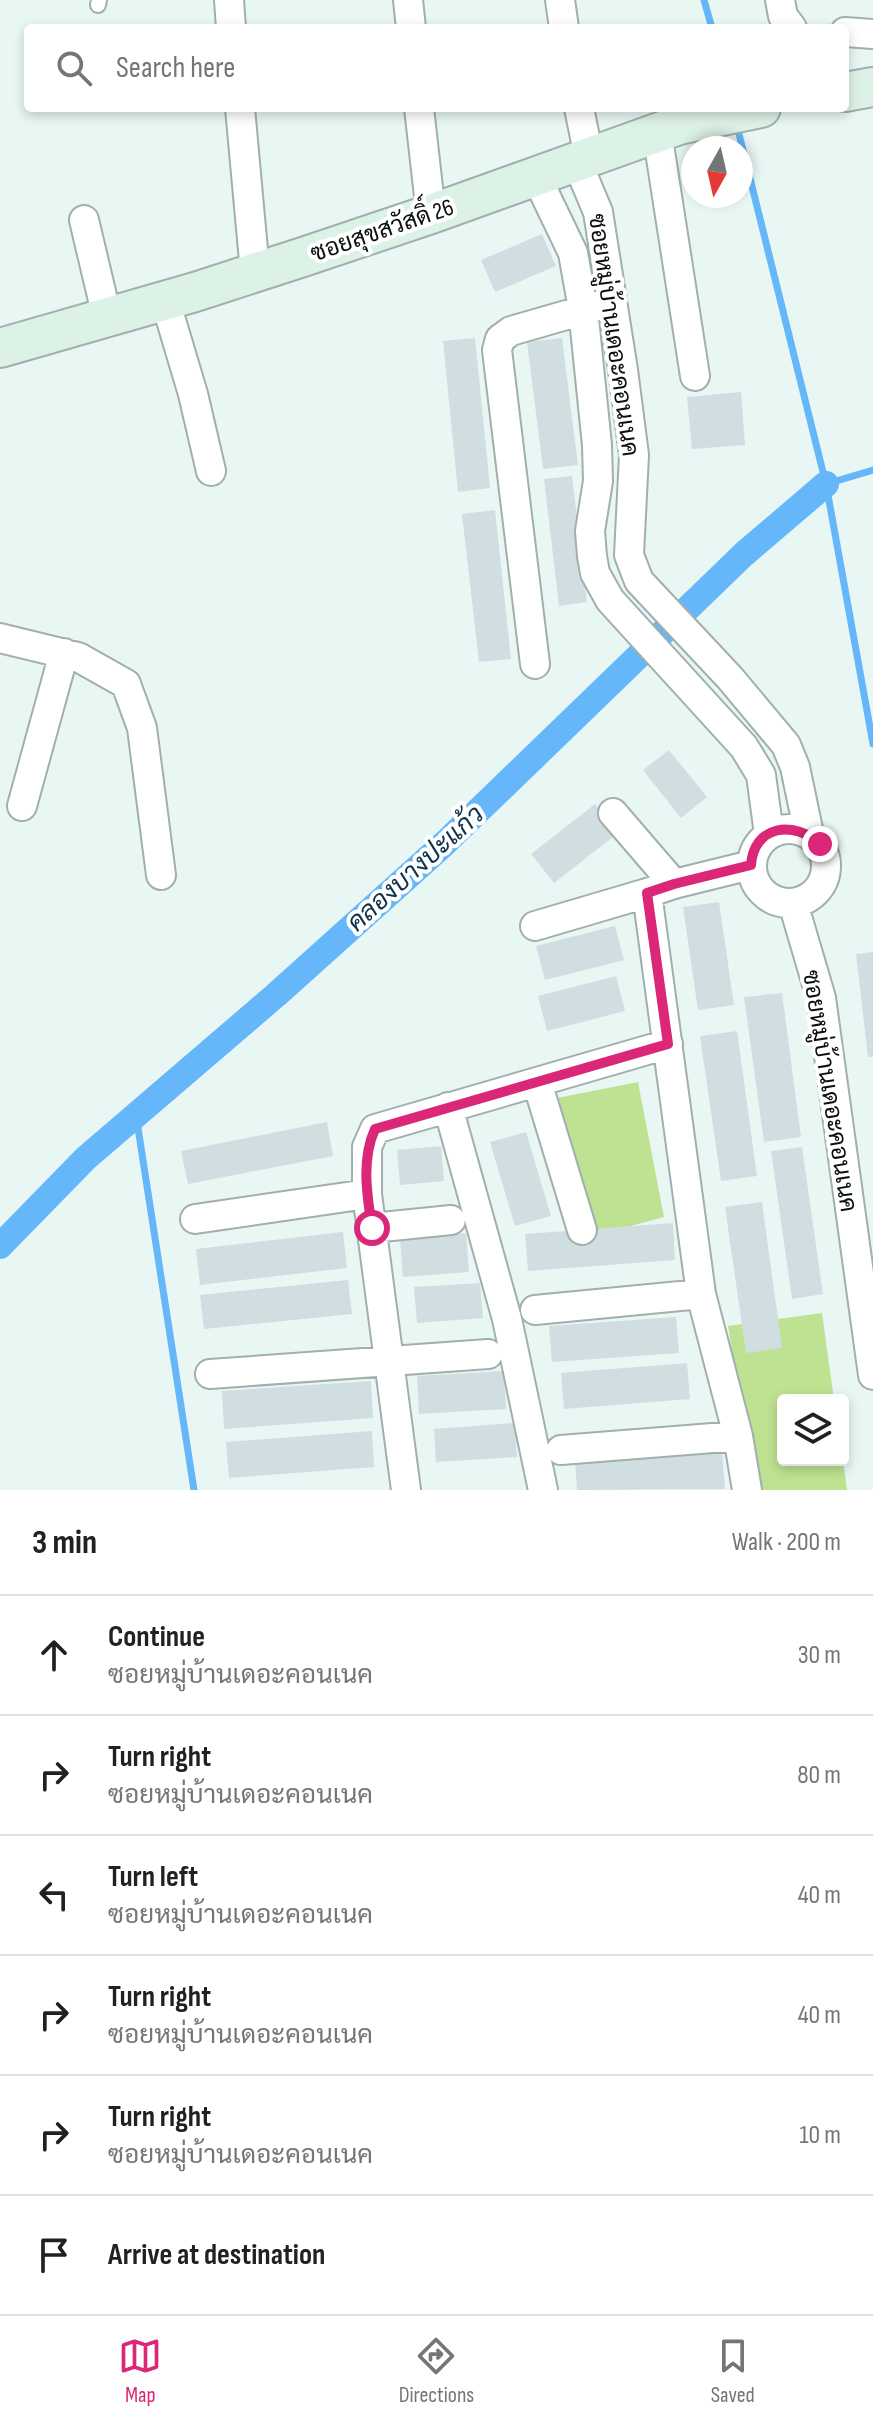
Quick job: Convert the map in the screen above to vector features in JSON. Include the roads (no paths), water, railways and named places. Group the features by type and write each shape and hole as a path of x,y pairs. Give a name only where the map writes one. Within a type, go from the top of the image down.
{"street":[{"path":"229,0 231,24"},
{"path":"408,0 411,24"},
{"path":"560,0 563,24"},
{"path":"780,0 783,16 789,24"},
{"path":"849,32 873,34"},
{"path":"849,91 873,87"},
{"path":"240,112 255,272"},
{"path":"419,112 431,214"},
{"name":"ซอยหมู่บ้านเดอะคอนเนค","path":"579,112 583,160 598,212 614,302 634,455 629,555 639,581 730,678 786,745 802,794 809,834 820,844 826,858 826,874 820,888 808,898 793,903 821,998 873,1375"},
{"name":"ซอยสุขสวัสดิ์ 26","path":"0,348 255,272 431,214 668,128 742,112"},
{"path":"668,128 673,223 695,376"},
{"name":"ซอยหมู่บ้านเดอะคอนเนค","path":"536,176 573,253 583,309 597,445 598,481 590,531 595,573 610,600 744,747 761,775 769,834"},
{"path":"84,220 107,317"},
{"path":"165,300 193,394 211,471"},
{"path":"535,664 497,350 500,339 511,331 614,302"},
{"path":"0,638 78,657 126,684 142,728 161,875"},
{"path":"22,806 64,653"},
{"path":"613,813 674,884"},
{"path":"793,903 781,902 759,889 751,865 755,850 769,834 781,829 794,829 809,834"},
{"path":"535,926 674,884 751,865"},
{"path":"647,893 701,1294 738,1436 747,1490"},
{"path":"406,1490 367,1194 367,1147 375,1129 668,1044"},
{"path":"537,1082 582,1230"},
{"path":"448,1107 507,1319 543,1490"},
{"path":"195,1219 367,1194"},
{"path":"372,1228 451,1220"},
{"path":"535,1310 701,1294"},
{"path":"210,1374 488,1354"},
{"path":"561,1450 738,1436"}],"waterway":[{"path":"704,0 711,24"},
{"path":"737,126 826,484 873,744"},
{"path":"826,484 873,470"},
{"name":"คลองบางปะแก้ว","path":"0,1246 86,1158 276,995 444,844 744,554 826,484"},
{"path":"136,1115 194,1490"}]}
